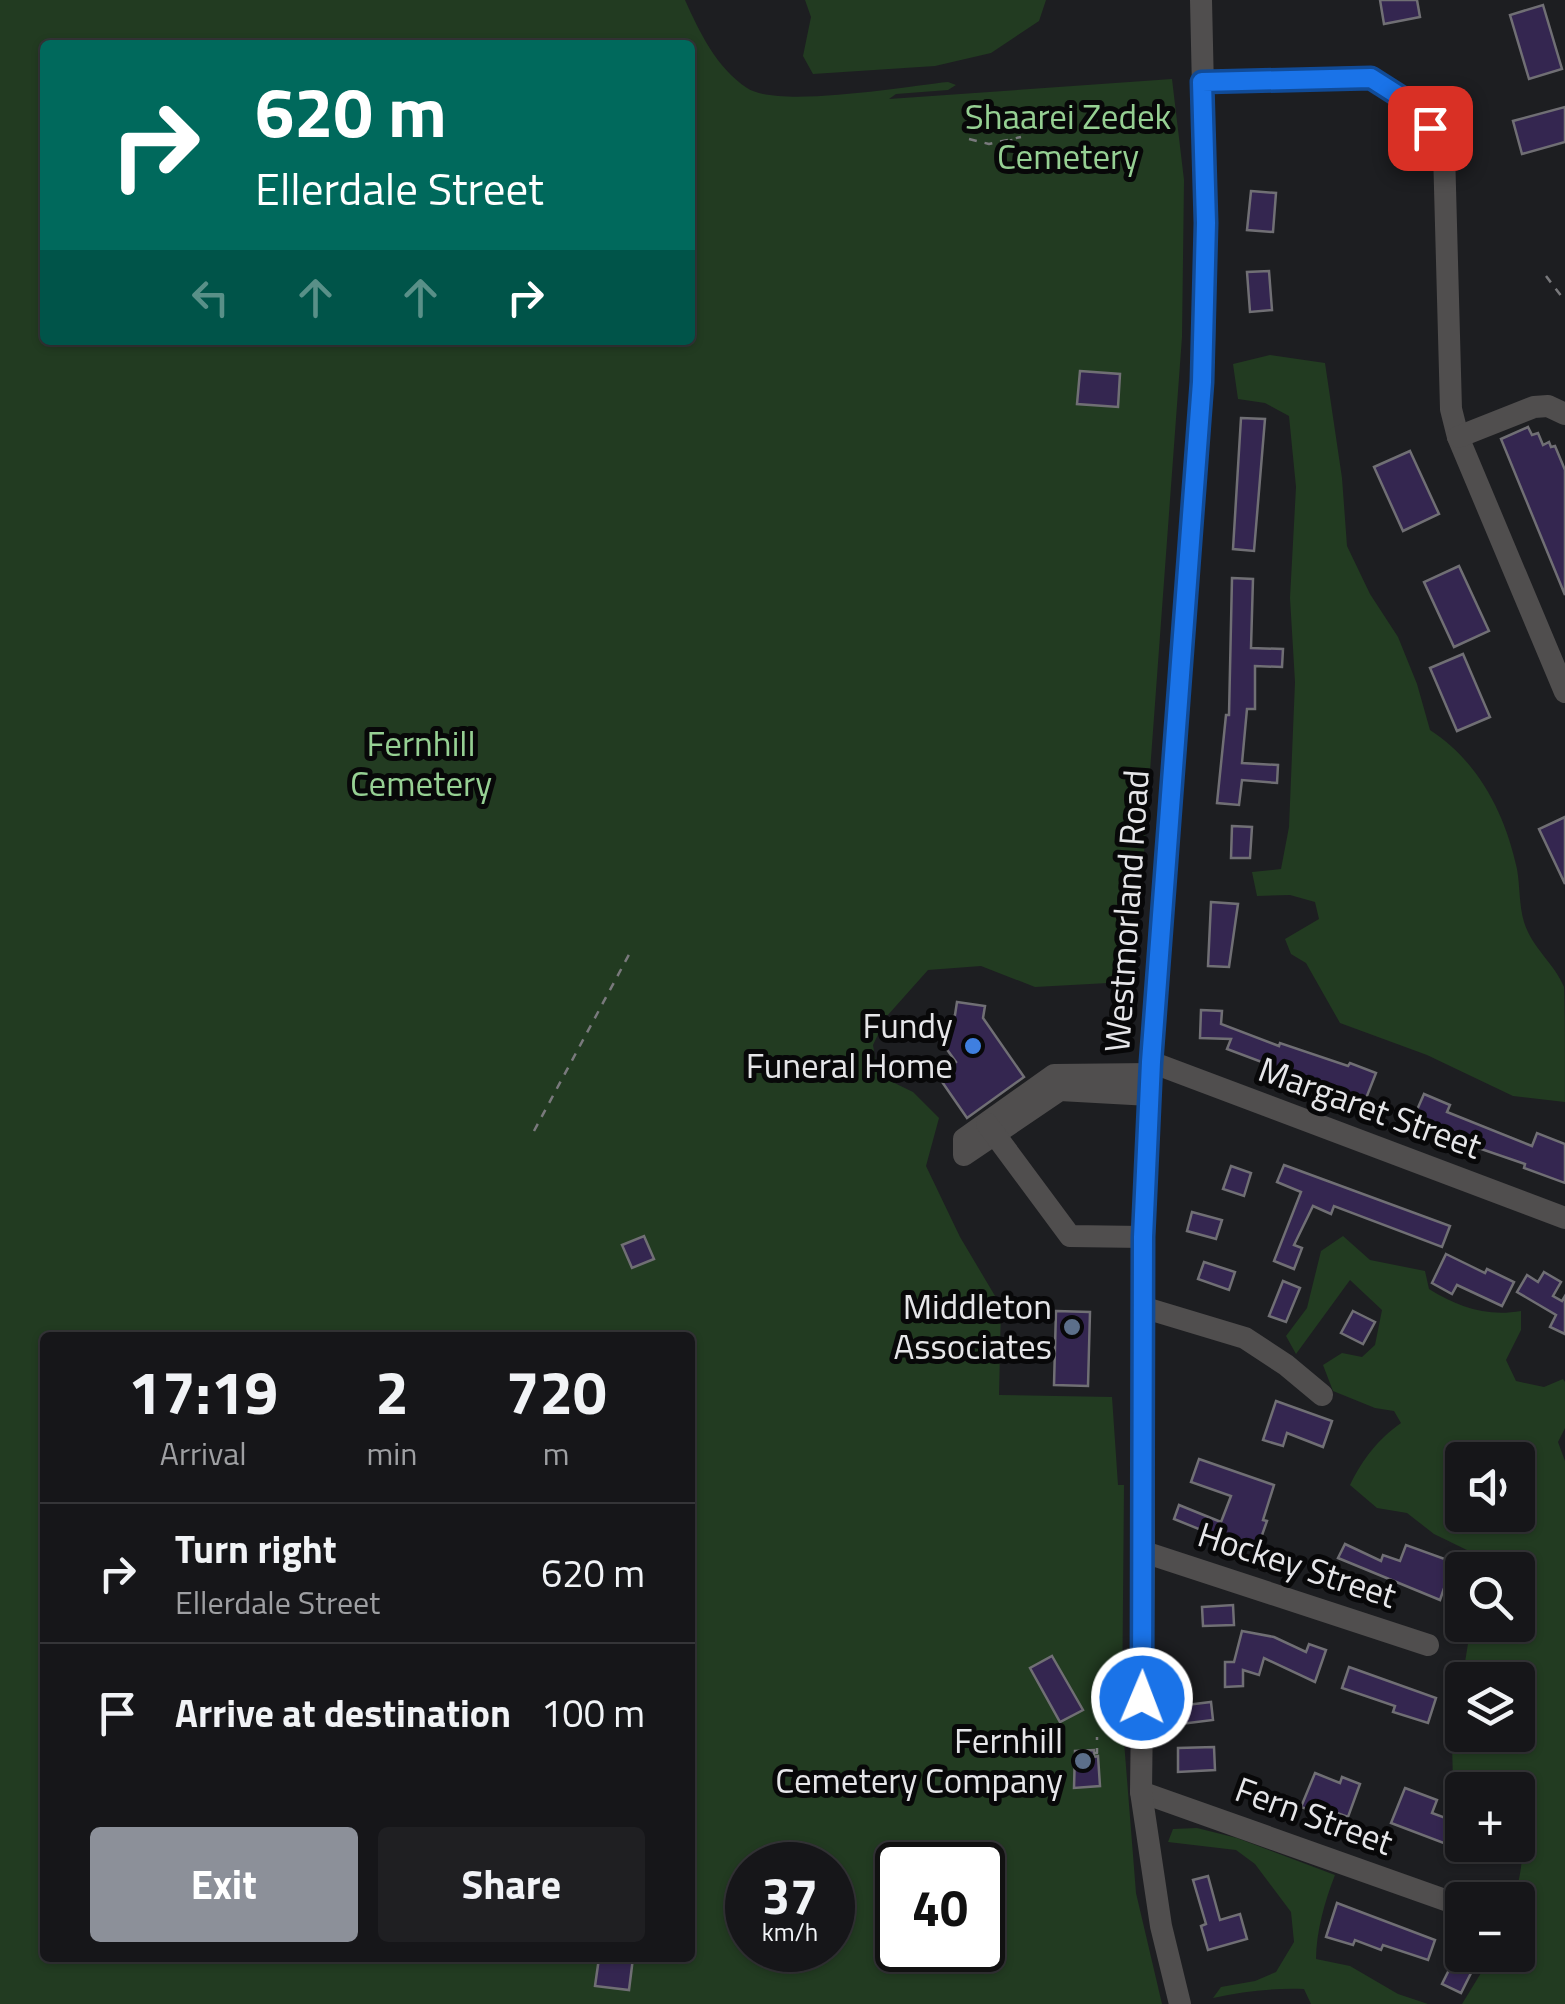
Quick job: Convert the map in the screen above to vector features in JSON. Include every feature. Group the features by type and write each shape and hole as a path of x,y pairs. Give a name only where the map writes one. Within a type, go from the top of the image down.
{"street":[{"name":"Westmorland Road","path":"1180,2004 1161,1926 1141,1792 1142,1307 1151,1077 1202,382 1206,223 1201,0"},
{"path":"1202,82 1371,78 1415,106 1444,151 1450,410 1458,437 1561,673"},
{"path":"1458,437 1534,407 1548,406 1565,414"},
{"name":"Margaret Street","path":"1143,1237 1070,1236 990,1129 1060,1090 1151,1077 1565,1218"},
{"path":"1142,1307 1244,1338 1286,1364 1322,1394"},
{"name":"Hockey Street","path":"1144,1552 1428,1645"},
{"name":"Fern Street","path":"1141,1792 1445,1900"}],"path":[{"path":"969,138 988,144 1021,137"},
{"path":"1011,139 1013,152 1036,154"},
{"path":"1546,276 1565,301"},
{"path":"534,1130 632,950"},
{"path":"1094,1754 1096,1737"}],"green space":[{"name":"Fernhill Cemetery","path":"0,0 685,0 718,60 736,80 763,94 813,96 948,82 956,85 948,90 896,94 889,99 1172,79 1184,180 1182,337 1144,853 1140,854 1134,992 1108,983 1035,987 981,966 928,970 887,1016 873,1045 878,1075 913,1092 939,1118 926,1166 960,1237 1001,1306 999,1395 1112,1397 1118,1485 1124,1485 1122,1716 1136,1893 1162,2004 0,2004"},
{"path":"805,0 1046,0 1039,21 991,53 935,66 813,74 803,56 811,17"},
{"path":"1270,355 1325,363 1342,478 1347,546 1370,594 1398,637 1430,730 1475,773 1505,828 1517,869 1524,922 1564,987 1565,1102 1513,1096 1427,1055 1340,1023 1306,963 1291,954 1285,939 1319,919 1315,902 1290,895 1257,896 1252,872 1281,869 1289,827 1295,682 1290,598 1296,487 1289,416 1265,403 1238,399 1233,364"},
{"path":"1343,1236 1370,1260 1425,1271 1429,1289 1451,1301 1484,1311 1521,1311 1521,1330 1506,1360 1516,1381 1544,1387 1563,1379 1565,1382 1565,1428 1558,1442 1565,1461 1565,2004 1462,2004 1482,1972 1535,1972 1535,1882 1518,1882 1522,1862 1535,1862 1535,1772 1453,1772 1452,1752 1535,1752 1535,1662 1465,1662 1468,1642 1535,1642 1535,1552 1471,1552 1434,1534 1407,1513 1377,1508 1350,1485 1371,1451 1401,1423 1394,1411 1375,1408 1333,1391 1323,1365 1342,1353 1362,1357 1375,1345 1382,1310 1350,1280 1296,1354 1286,1336 1307,1308 1321,1251"},
{"path":"1197,1828 1237,1838 1335,1875 1322,1916 1316,1959 1350,1966 1398,1994 1428,2004 1311,2004 1304,1989 1258,1990 1213,1998 1221,1987 1255,1981 1276,1972 1294,1942 1291,1912 1255,1864 1236,1850 1168,1842 1173,1829"}],"building":[{"path":"1380,0 1417,0 1420,17 1384,24"},
{"path":"1543,5 1562,69 1529,79 1510,15"},
{"path":"1565,107 1565,142 1522,154 1513,121"},
{"path":"1251,191 1276,193 1273,232 1247,230"},
{"path":"1269,271 1272,310 1250,312 1247,272"},
{"path":"1080,371 1120,374 1118,407 1077,404"},
{"path":"1241,418 1265,419 1254,551 1233,549"},
{"path":"1528,427 1532,435 1538,433 1543,445 1549,442 1551,447 1555,446 1565,470 1565,595 1501,439"},
{"path":"1410,451 1439,514 1403,531 1374,467"},
{"path":"1459,566 1489,631 1454,647 1424,582"},
{"path":"1232,578 1253,579 1251,648 1283,649 1282,667 1255,666 1255,709 1247,709 1242,763 1278,765 1277,783 1242,780 1239,805 1217,803 1229,715"},
{"path":"1463,654 1490,717 1457,731 1430,668"},
{"path":"1565,817 1565,884 1539,829"},
{"path":"1232,826 1252,827 1250,858 1231,858"},
{"path":"1211,902 1238,904 1229,967 1208,966"},
{"name":"Fundy Funeral Home","path":"957,1002 985,1006 983,1018 1024,1077 967,1118 938,1076 956,1062 933,1030 955,1015"},
{"path":"1201,1010 1222,1011 1221,1024 1279,1046 1280,1043 1376,1073 1365,1101 1227,1049 1231,1039 1200,1038"},
{"path":"1424,1094 1450,1105 1447,1112 1532,1146 1537,1133 1565,1144 1565,1183 1524,1168 1525,1164 1449,1138 1450,1134 1413,1119"},
{"path":"1284,1165 1450,1226 1442,1247 1334,1206 1331,1214 1313,1206 1294,1245 1302,1248 1294,1269 1274,1261 1301,1192 1277,1182"},
{"path":"1231,1166 1251,1173 1244,1196 1223,1189"},
{"path":"1192,1212 1222,1220 1216,1239 1187,1231"},
{"path":"644,1236 654,1259 632,1268 622,1245"},
{"path":"1446,1254 1514,1282 1502,1306 1457,1285 1452,1294 1432,1283"},
{"path":"1204,1262 1235,1272 1229,1290 1198,1279"},
{"path":"1544,1272 1561,1282 1553,1296 1562,1301 1565,1296 1565,1334 1550,1327 1556,1315 1517,1292 1527,1275 1538,1282"},
{"path":"1283,1281 1300,1288 1286,1322 1269,1316"},
{"path":"1056,1311 1090,1312 1088,1386 1054,1385"},
{"path":"1353,1311 1375,1322 1363,1344 1341,1333"},
{"path":"1276,1401 1332,1421 1323,1447 1287,1433 1283,1446 1263,1440"},
{"path":"1199,1459 1274,1485 1256,1552 1174,1519 1179,1505 1221,1522 1231,1496 1191,1482"},
{"path":"1345,1544 1381,1561 1383,1555 1400,1561 1406,1545 1445,1559 1445,1585 1440,1600 1338,1558"},
{"path":"1233,1605 1234,1625 1203,1626 1202,1607"},
{"path":"1242,1631 1274,1637 1306,1652 1309,1644 1326,1650 1315,1682 1264,1658 1259,1675 1243,1670 1243,1686 1225,1687 1225,1662 1234,1662"},
{"path":"1052,1656 1083,1710 1060,1722 1030,1668"},
{"path":"1349,1667 1436,1698 1428,1723 1393,1712 1395,1706 1342,1688"},
{"path":"1211,1702 1213,1720 1180,1724 1178,1706"},
{"path":"1214,1747 1215,1770 1178,1772 1178,1748"},
{"path":"1094,1750 1100,1786 1074,1788 1075,1751"},
{"path":"1315,1773 1340,1783 1342,1777 1360,1784 1348,1817 1318,1806 1315,1812 1301,1807"},
{"path":"1405,1788 1437,1800 1432,1813 1445,1818 1445,1844 1391,1823"},
{"path":"1208,1876 1220,1920 1240,1914 1247,1939 1208,1950 1201,1926 1206,1924 1193,1880"},
{"path":"1337,1903 1435,1940 1428,1960 1383,1945 1381,1950 1355,1940 1353,1945 1326,1937"},
{"path":"598,1962 632,1962 629,1990 595,1986"},
{"path":"1448,1972 1472,1972 1461,1993 1442,1984"}],"place":[{"name":"Fundy Funeral Home","path":"973,1046"},
{"name":"Middleton Associates","path":"1072,1327"},
{"name":"Fernhill Cemetery Company","path":"1083,1761"}],"route":[{"path":"1142,1698 1143,1237 1151,1062 1204,348 1202,82 1371,78 1415,106 1430,128"}],"park label":[{"name":"Shaarei Zedek Cemetery","path":"1068,137"}]}
